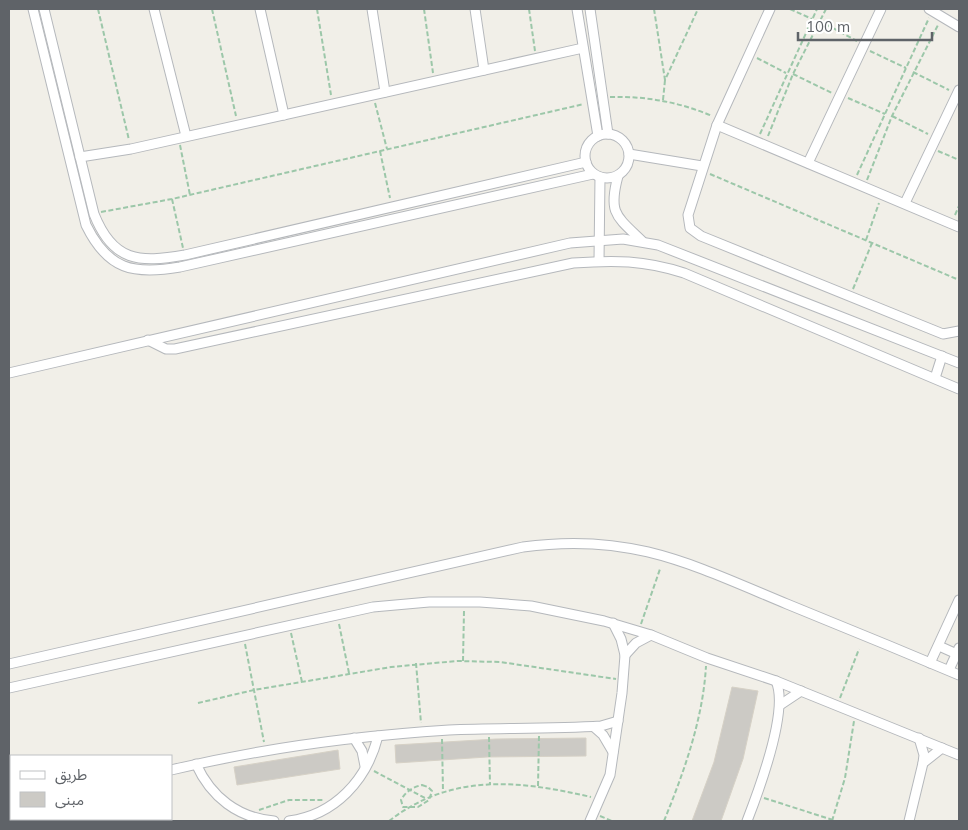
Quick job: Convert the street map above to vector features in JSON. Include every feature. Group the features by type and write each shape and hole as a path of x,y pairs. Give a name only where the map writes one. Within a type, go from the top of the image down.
{"street":[{"path":"33,9 86,224 94,242 113,261 138,271 164,270 300,234 392,207 586,162"},
{"path":"44,9 94,214 108,240 124,254 144,260 185,255 418,212 597,175 609,178 618,176"},
{"path":"154,9 182,137"},
{"path":"260,9 284,115"},
{"path":"372,9 386,92"},
{"path":"475,9 484,70"},
{"path":"577,9 598,136"},
{"path":"590,9 608,134"},
{"path":"770,9 718,122 701,168 688,215 688,222 695,233 943,334 959,331"},
{"path":"808,163 881,9"},
{"path":"931,10 959,28"},
{"path":"80,157 131,149 583,48"},
{"path":"905,203 958,92"},
{"path":"54,95 65,93"},
{"path":"718,122 761,143 959,227"},
{"path":"599,261 597,175 586,162 587,146 598,136 608,134 622,140 629,154 625,169 618,176 612,195 614,209 621,222 642,241"},
{"path":"629,154 701,168"},
{"path":"415,202 418,212"},
{"path":"9,373 570,243 599,239 642,241 959,363"},
{"path":"148,340 166,349 175,349 558,266 599,261 632,260 684,273 959,388"},
{"path":"935,378 942,356"},
{"path":"9,664 523,547 577,542 631,547 686,562 959,674"},
{"path":"930,663 959,600"},
{"path":"9,688 337,614 401,604 464,602 531,606 613,624 651,635 707,658 802,691 959,755"},
{"path":"592,817 610,775 623,681 625,656 621,639 613,624"},
{"path":"625,656 636,642 651,635"},
{"path":"939,646 958,652 949,670"},
{"path":"748,821 757,796 780,705 781,697 776,681"},
{"path":"780,705 802,691"},
{"path":"172,770 265,750 354,738 442,731 594,727 618,721"},
{"path":"594,727 608,741 613,753"},
{"path":"289,821 317,814 339,801 355,783 365,766 378,736"},
{"path":"354,738 362,751 365,766"},
{"path":"909,821 924,755 918,738"},
{"path":"923,764 942,748"},
{"path":"196,764 205,781 217,796 232,808 248,816 274,821"}],"path":[{"path":"98,9 131,149"},
{"path":"212,9 238,125"},
{"path":"317,9 332,104"},
{"path":"424,9 434,81"},
{"path":"529,9 536,58"},
{"path":"654,9 665,80 663,100"},
{"path":"665,80 698,9"},
{"path":"790,9 812,19"},
{"path":"761,143 786,73 817,9"},
{"path":"761,143 826,9"},
{"path":"854,182 931,10"},
{"path":"864,186 892,116 942,16"},
{"path":"819,21 906,68"},
{"path":"749,54 786,73"},
{"path":"913,72 958,92"},
{"path":"794,74 885,114"},
{"path":"373,95 387,150"},
{"path":"603,98 633,97 663,100 692,107 718,122"},
{"path":"94,214 190,195 592,102"},
{"path":"892,116 936,138"},
{"path":"182,137 190,195"},
{"path":"932,148 959,160"},
{"path":"380,151 392,207"},
{"path":"701,168 959,280"},
{"path":"866,240 882,194"},
{"path":"172,199 185,255"},
{"path":"850,296 872,243"},
{"path":"638,631 660,569"},
{"path":"463,661 464,602"},
{"path":"337,614 350,673"},
{"path":"289,625 302,682"},
{"path":"243,636 265,750"},
{"path":"837,705 859,649"},
{"path":"664,821 692,742 705,684 707,658"},
{"path":"198,703 254,690 416,663 463,661 522,665 623,681"},
{"path":"416,663 422,732"},
{"path":"757,796 832,821 845,778 855,713"},
{"path":"538,786 539,727"},
{"path":"489,729 490,785"},
{"path":"442,731 443,791"},
{"path":"365,766 425,798"},
{"path":"388,821 425,798 443,791 490,785 538,786 600,799"},
{"path":"405,809 401,805 401,800 409,790 426,786 430,788 432,795"},
{"path":"405,809 422,805 432,795"},
{"path":"248,816 271,805 289,800 339,801"},
{"path":"592,817 612,821"}],"building":[{"path":"732,687 758,691 743,759 721,821 692,821 714,762"},
{"path":"586,738 586,756 487,757 396,763 395,745 496,739"},
{"path":"338,750 340,769 237,785 234,767"}]}
